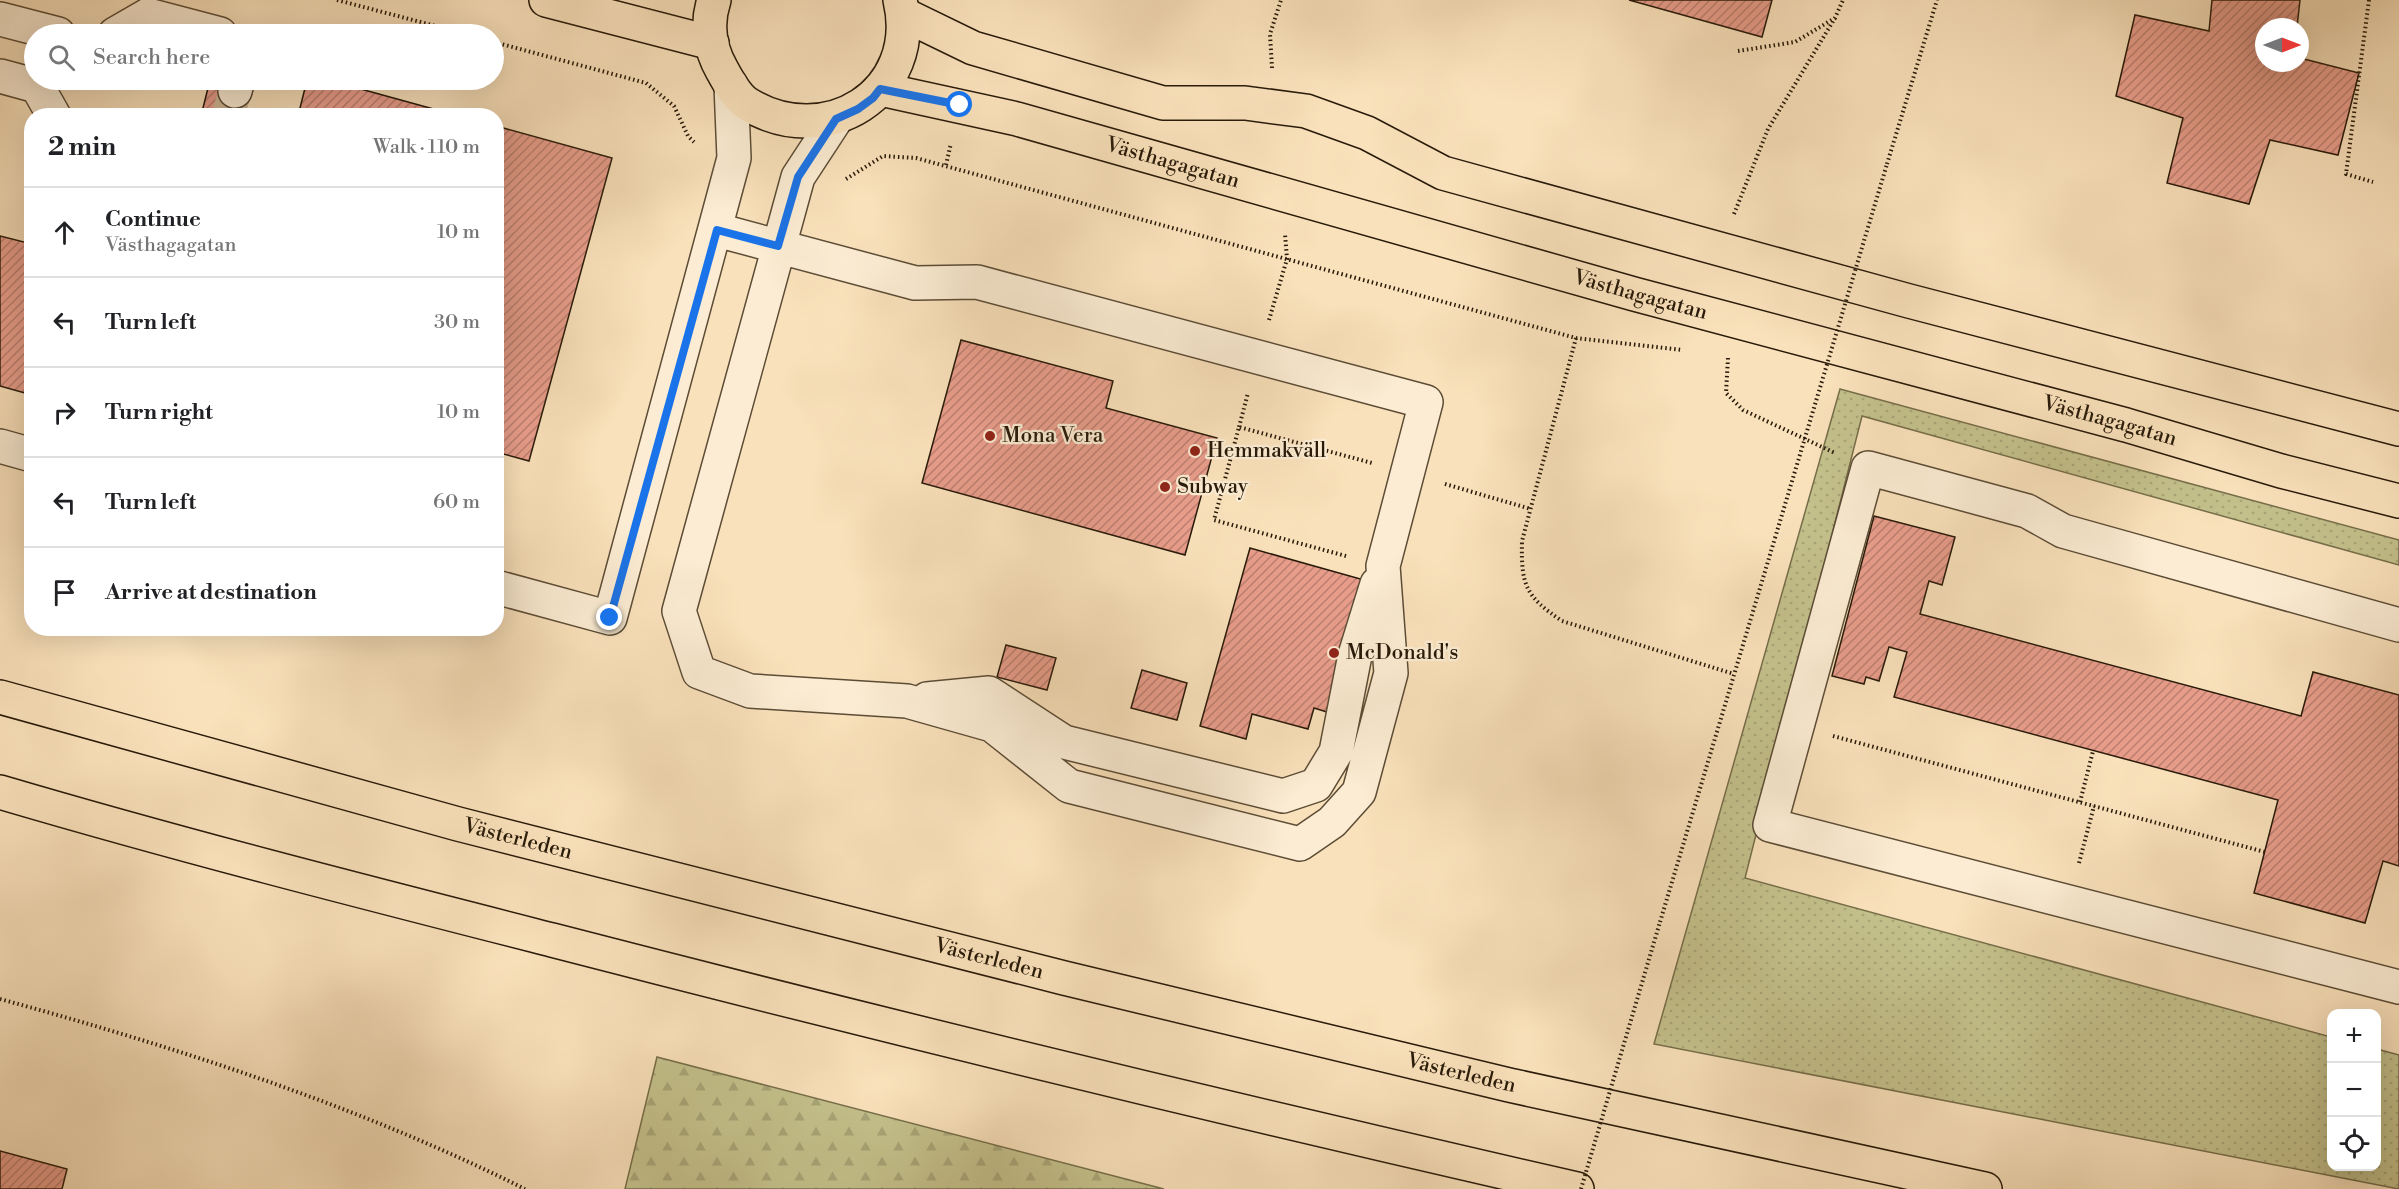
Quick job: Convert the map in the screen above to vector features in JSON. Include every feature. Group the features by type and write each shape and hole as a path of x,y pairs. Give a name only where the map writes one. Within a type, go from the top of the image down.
{"main road":[{"path":"546,0 712,43"},
{"path":"714,0 709,18 712,43 717,61 731,86 745,103 781,119 806,123 836,119 858,109 873,98 893,69 903,42 902,7"},
{"path":"902,7 973,48 1163,103 1245,103 1306,111 1367,132 1443,173 1909,301 2399,429"},
{"name":"Västhagagatan","path":"880,89 1017,119 1634,294 2126,425 2281,471 2399,501"},
{"name":"Västerleden","path":"0,697 458,824 1064,978 1509,1085 1985,1189"},
{"path":"0,792 396,900 714,982 1306,1128 1579,1189"}],"lane":[{"path":"0,12 3,0"},
{"path":"132,24 148,15 182,24"},
{"path":"0,19 24,25"},
{"path":"0,76 24,82"},
{"path":"504,589 610,618 717,230 734,158 731,86"},
{"path":"39,90 49,108"},
{"path":"717,230 778,246 915,283 977,282 1426,402 1383,566 1355,655 1336,752 1317,785 1283,796 1064,742 989,693 908,701 750,691 699,672 680,611 778,246 798,177 836,119"},
{"path":"0,446 24,453"},
{"path":"2399,624 2063,531 2027,511 1868,468 1770,825 2399,987"},
{"path":"908,701 992,725 1068,786 1300,844 1332,822 1359,792 1391,673 1383,566"}],"path":[{"path":"337,0 428,24"},
{"path":"1731,224 1742,190 1768,129 1843,0"},
{"path":"1579,1189 1937,0"},
{"path":"2369,0 2346,174 2373,182"},
{"path":"1738,51 1795,42 1834,18"},
{"path":"504,45 646,82 674,106 688,136 702,149 734,158"},
{"path":"798,177 821,184 841,183 883,156 916,158 1576,338 1693,351"},
{"path":"1576,338 1522,541 1522,569 1526,586 1539,606 1562,621 1734,674"},
{"path":"1728,355 1725,393 1743,410 1868,468"},
{"path":"1383,566 1214,520 1239,427 1531,508"},
{"path":"1797,727 2265,852"},
{"path":"2080,802 2093,751"},
{"path":"2068,902 2094,806"},
{"path":"0,999 206,1061 363,1117 525,1189"}],"green space":[{"path":"1840,389 2399,540 2399,565 1862,416 1745,878 2327,1036 2327,1171 2381,1171 2381,1050 2399,1055 2399,1189 1654,1044"},
{"path":"657,1057 1164,1189 625,1189"}],"building":[{"path":"1629,0 1772,0 1762,37"},
{"path":"2212,0 2300,0 2298,18 2255,18 2255,72 2309,72 2309,60 2359,73 2338,155 2270,140 2249,204 2167,183 2183,118 2116,96 2135,15 2209,31"},
{"path":"208,90 234,90 250,94 246,108 203,108"},
{"path":"304,90 364,90 430,108 300,108"},
{"path":"504,128 612,158 529,461 504,454"},
{"path":"0,236 24,242 24,393 0,386"},
{"path":"961,340 1113,381 1106,408 1217,438 1185,555 922,483"},
{"path":"1874,516 1955,537 1942,585 1929,581 1920,614 2301,716 2313,672 2399,695 2399,866 2383,861 2365,923 2254,893 2278,800 1894,697 1907,652 1889,647 1879,681 1866,677 1864,684 1832,676"},
{"path":"1250,548 1364,580 1327,712 1314,708 1308,729 1252,714 1246,739 1200,726"},
{"path":"1006,645 1056,658 1047,690 997,677"},
{"path":"1142,670 1187,683 1177,720 1131,708"},
{"path":"0,1151 67,1169 62,1189 0,1189"}],"tunnel":[{"path":"230,108 235,91"}],"place":[{"name":"Mona Vera","path":"990,436"},
{"name":"Hemmakväll","path":"1195,451"},
{"name":"Subway","path":"1165,487"},
{"name":"McDonald's","path":"1334,653"}],"route":[{"path":"610,618 717,230 778,246 798,177 836,119 858,109 873,98 880,89 960,105"}]}
